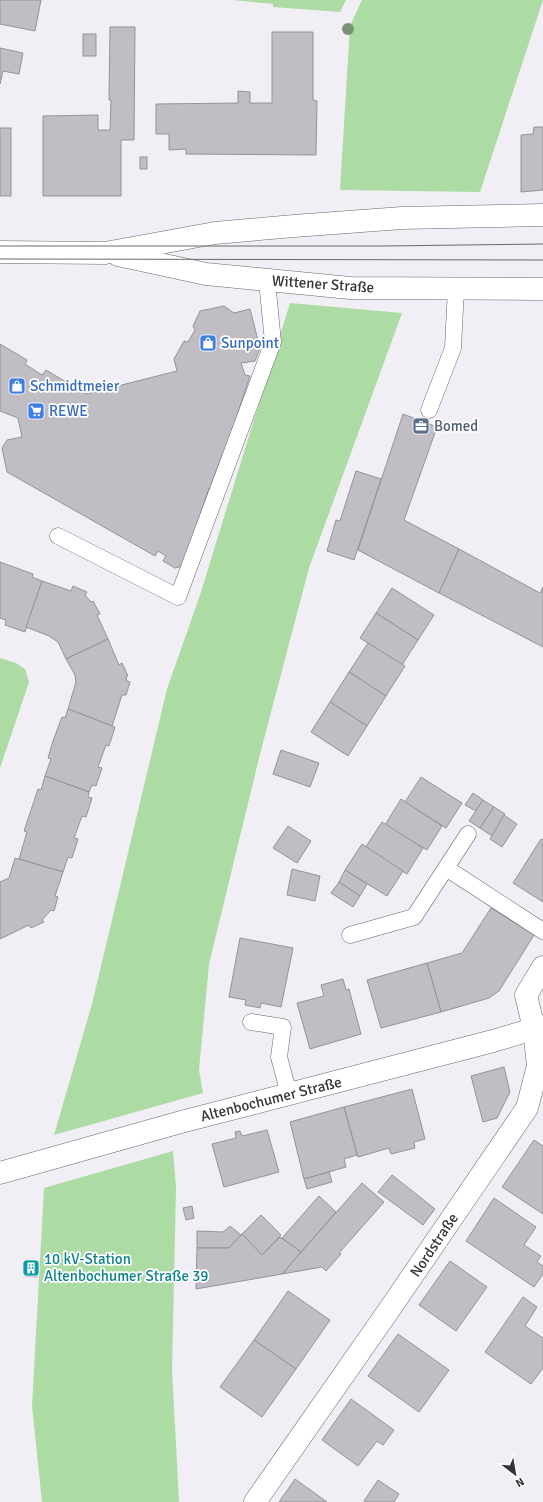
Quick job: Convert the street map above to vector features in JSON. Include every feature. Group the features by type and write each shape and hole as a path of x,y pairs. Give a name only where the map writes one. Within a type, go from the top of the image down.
{"street":[{"name":"Wittener Straße","path":"105,253 215,233 294,226 402,218 543,215"},
{"name":"Wittener Straße","path":"0,252 105,253 166,264 206,274 350,288 543,289"},
{"name":"Nordstraße","path":"255,1502 528,1108 538,1066 538,1028 526,995 543,967"},
{"name":"Altenbochumer Straße","path":"0,1173 181,1122 538,1028"}],"lane":[{"path":"58,536 178,597 273,342 267,281"},
{"path":"429,410 453,348 456,288"},
{"path":"350,935 414,917 468,834"},
{"path":"446,868 543,931"},
{"path":"251,1022 284,1027 279,1056 290,1094"}],"green space":[{"path":"232,0 346,0 340,12 273,7 273,4"},
{"path":"362,0 543,0 480,192 340,190 350,26"},
{"path":"290,303 402,313 309,568 260,754 209,964 199,1070 203,1093 54,1135 92,1004 167,689 200,595"},
{"path":"0,658 16,663 25,669 29,682 0,768"},
{"path":"173,1151 176,1187 172,1370 179,1502 42,1502 32,1406 44,1188"}],"building":[{"path":"0,0 41,0 35,31 0,24"},
{"path":"110,27 135,27 134,140 121,140 121,196 43,196 43,116 98,115 98,130 110,130"},
{"path":"272,32 313,32 313,100 317,101 316,155 186,154 186,149 169,150 169,134 156,134 156,104 238,103 238,91 250,92 250,103 272,103"},
{"path":"83,34 96,34 96,56 83,56"},
{"path":"0,48 23,53 19,74 3,71 0,84"},
{"path":"534,127 543,127 543,190 521,192 521,135 533,134"},
{"path":"0,128 11,128 11,196 0,196"},
{"path":"140,157 147,157 147,169 140,169"},
{"path":"224,306 234,313 250,309 260,348 255,361 241,363 245,375 250,376 224,455 222,455 211,485 211,489 209,488 183,566 175,568 163,561 166,556 158,551 155,556 7,472 2,448 7,440 22,437 18,418 0,411 0,344 27,360 25,364 42,375 46,370 86,394 177,371 174,359 184,341 188,342 195,330 193,326 200,311"},
{"path":"403,414 437,427 404,520 459,549 439,593 358,550"},
{"path":"356,471 381,479 354,560 327,551 336,520 340,521"},
{"path":"459,549 540,593 543,587 543,647 439,593"},
{"path":"0,562 33,574 32,577 42,581 25,632 5,625 6,620 0,618"},
{"path":"42,581 71,591 73,586 87,592 85,595 91,602 93,601 100,614 97,615 108,639 66,659 58,642 49,636 26,627"},
{"path":"392,588 434,615 418,640 376,613"},
{"path":"376,613 418,640 402,665 360,638"},
{"path":"108,639 119,665 122,663 128,676 126,677 127,681 130,682 126,695 122,695 112,726 68,709 76,682 75,675 66,659"},
{"path":"368,643 405,666 386,696 349,672"},
{"path":"349,672 386,696 367,726 330,702"},
{"path":"330,702 367,726 348,756 311,732"},
{"path":"68,709 115,727 109,746 106,745 98,767 102,768 96,786 92,785 89,792 45,776 51,759 48,758 53,741 62,717 65,718"},
{"path":"281,750 319,763 310,787 273,774"},
{"path":"45,776 89,792 88,797 92,798 86,817 82,816 74,838 78,839 72,858 68,857 63,872 19,859 27,832 24,831 38,789 41,790"},
{"path":"421,777 462,803 446,828 405,802"},
{"path":"473,793 483,800 476,811 465,805"},
{"path":"401,799 442,826 427,850 385,825"},
{"path":"483,800 494,807 480,828 469,821"},
{"path":"494,807 505,814 492,836 480,828"},
{"path":"504,815 517,824 502,847 490,839"},
{"path":"382,822 423,848 407,874 365,848"},
{"path":"288,826 311,841 297,863 273,848"},
{"path":"541,839 543,840 543,902 513,883"},
{"path":"362,844 403,871 387,896 345,870"},
{"path":"15,858 63,872 55,896 58,897 54,911 51,910 42,920 44,922 31,928 29,925 0,939 0,882 9,878"},
{"path":"292,869 320,876 315,901 287,895"},
{"path":"345,870 367,884 360,896 339,882"},
{"path":"339,882 360,896 353,907 331,893"},
{"path":"491,908 534,935 499,991 489,998 441,1012 427,963 462,953"},
{"path":"240,938 293,948 281,1007 261,1003 260,1008 245,1005 246,1000 229,997"},
{"path":"427,963 441,1012 381,1028 367,980"},
{"path":"343,979 346,990 349,989 361,1034 310,1049 297,1003 324,996 321,985"},
{"path":"504,1067 510,1092 497,1118 483,1122 471,1076"},
{"path":"412,1089 425,1139 414,1142 415,1148 391,1154 389,1148 358,1157 344,1107"},
{"path":"344,1107 357,1155 344,1159 346,1167 304,1179 290,1122"},
{"path":"267,1130 279,1172 224,1187 212,1144 236,1138 235,1132 240,1131 242,1136"},
{"path":"534,1140 543,1146 543,1214 502,1187"},
{"path":"329,1172 332,1182 307,1189 304,1179"},
{"path":"392,1175 435,1209 423,1225 378,1192"},
{"path":"362,1183 384,1202 339,1253 341,1254 326,1271 322,1267 282,1274"},
{"path":"319,1196 336,1212 301,1252 282,1238"},
{"path":"494,1198 536,1227 524,1245 541,1256 537,1262 543,1266 543,1274 534,1287 466,1241"},
{"path":"192,1206 194,1218 186,1220 183,1208"},
{"path":"261,1215 281,1235 262,1255 242,1234"},
{"path":"230,1226 241,1235 229,1248 197,1248 197,1231 223,1232"},
{"path":"242,1234 262,1255 280,1237 301,1252 282,1274 196,1289 197,1248 229,1248"},
{"name":"10 kV-Station Altenbochumer Straße 39","path":"25,1260 37,1261 37,1277 25,1276"},
{"path":"450,1261 487,1287 456,1331 419,1305"},
{"path":"288,1291 330,1320 296,1369 254,1340"},
{"path":"523,1297 537,1307 525,1326 543,1338 543,1368 531,1384 485,1352"},
{"path":"398,1334 449,1370 419,1412 368,1376"},
{"path":"254,1340 296,1369 262,1417 220,1387"},
{"path":"351,1399 394,1430 383,1445 377,1441 358,1466 322,1440"},
{"path":"295,1479 327,1502 279,1502"},
{"path":"378,1480 399,1494 394,1502 364,1501"}],"tram line":[{"path":"0,246 383,246 543,244"},
{"path":"0,259 543,260"}],"place":[{"name":"Sunpoint","path":"208,343"},
{"name":"Schmidtmeier","path":"17,386"},
{"name":"REWE","path":"36,411"},
{"name":"Bomed","path":"421,426"},
{"name":"10 kV-Station Altenbochumer Straße 39","path":"31,1268"}]}
